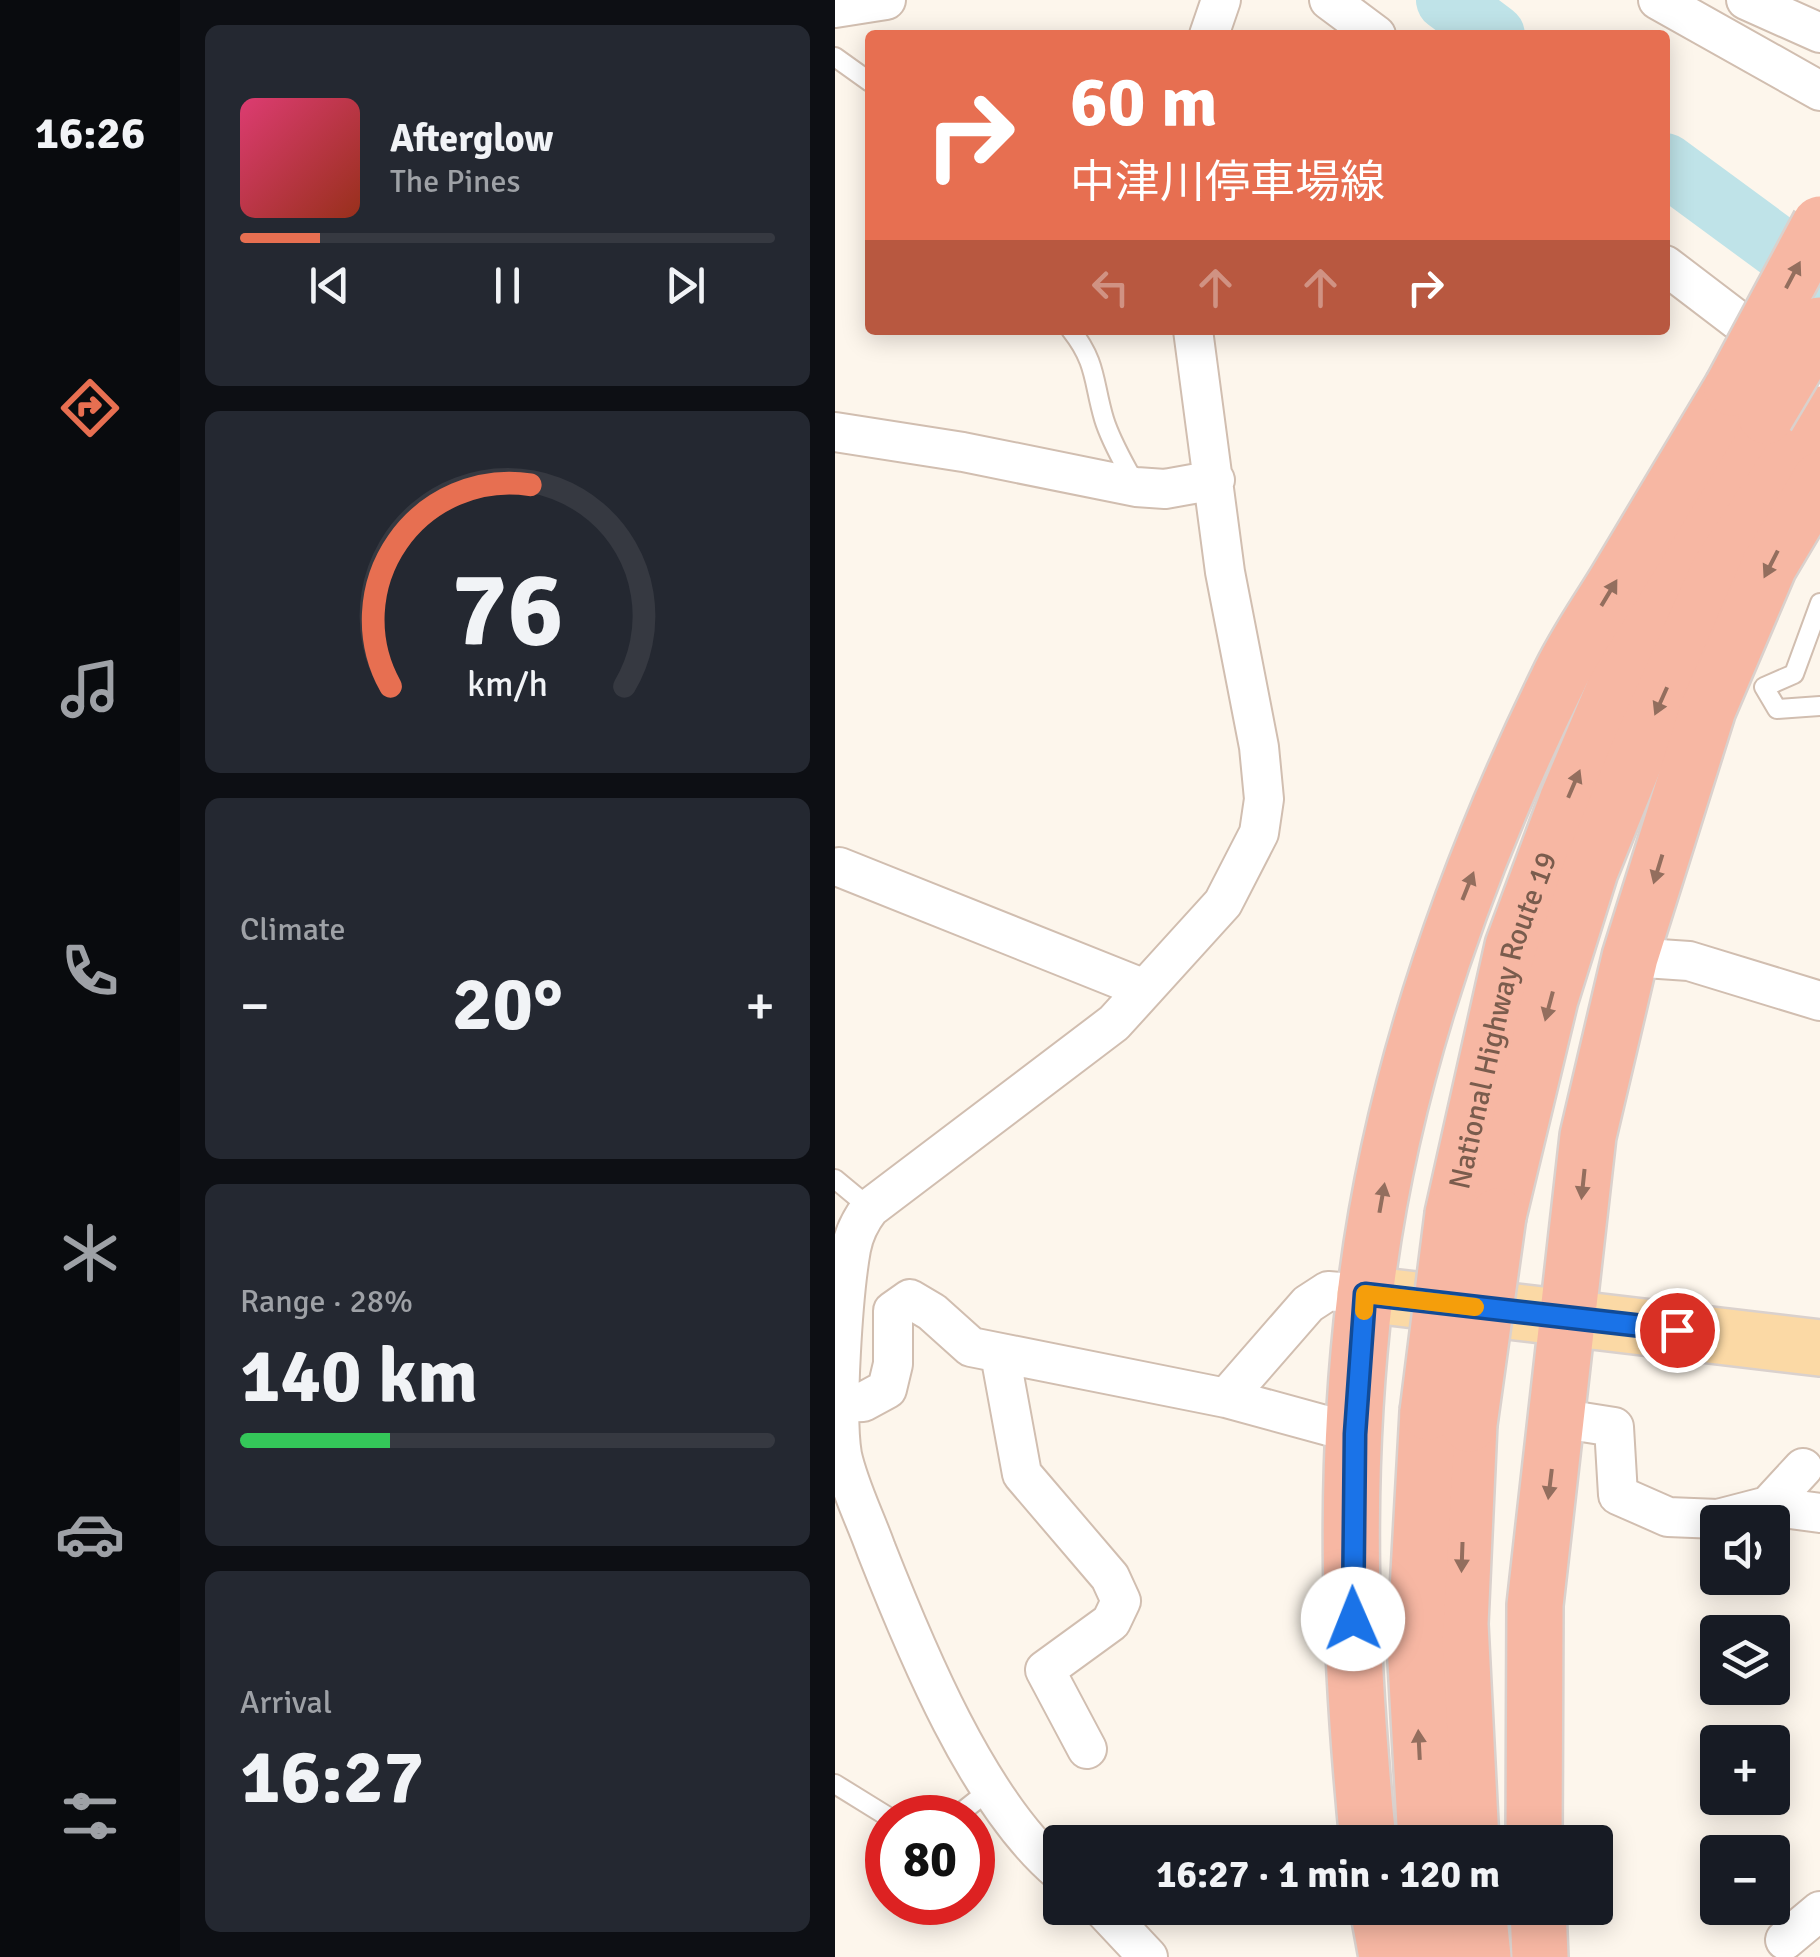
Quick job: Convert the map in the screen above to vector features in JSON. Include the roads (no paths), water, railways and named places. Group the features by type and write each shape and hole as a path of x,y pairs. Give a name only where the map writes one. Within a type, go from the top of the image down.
{"highway":[{"path":"1535,1825 1535,1605 1588,1136 1630,958 1708,710 1769,566 1795,419 1820,224"},
{"name":"National Highway Route 19","path":"1425,1825 1415,1644 1513,946 1567,801 1624,666 1795,419 1820,325"},
{"path":"1367,1825 1351,1583 1355,1434 1365,1294 1392,1142 1462,900 1559,676 1795,419"},
{"name":"National Highway Route 19","path":"1448,1418 1470,1825"},
{"path":"1381,1925 1387,1957"},
{"path":"1435,1925 1440,1957"},
{"path":"1480,1925 1483,1957"},
{"path":"1538,1925 1540,1957"}],"main road":[{"path":"1365,1294 1820,1348"}],"street":[{"path":"835,8 886,0"},
{"path":"1211,30 1221,0"},
{"path":"1329,0 1368,30"},
{"path":"1658,0 1820,91"},
{"path":"1746,0 1820,32"},
{"path":"1670,272 1795,419"},
{"path":"1043,1855 992,1788 939,1694 886,1574 842,1455 840,1403 851,1248 859,1222 870,1208 1115,1023 1142,988 1223,903 1259,833 1264,799 1259,746 1225,572 1194,335"},
{"path":"835,432 963,452 1136,488 1165,489 1215,480"},
{"path":"839,866 1142,988"},
{"path":"1630,958 1689,961 1820,1001"},
{"path":"1226,1398 1308,1304 1328,1291 1365,1294"},
{"path":"840,1403 863,1402 887,1389 893,1364 893,1312 910,1299 933,1312 971,1347 1226,1398 1355,1434"},
{"path":"1001,1354 1022,1474 1111,1578 1121,1600 1111,1622 1045,1670 1087,1749"},
{"path":"1557,1418 1614,1427 1618,1495 1668,1517 1700,1518"},
{"path":"1768,1505 1803,1468"},
{"path":"1790,1509 1820,1513"},
{"path":"1785,1940 1820,1911"},
{"path":"1118,1925 1148,1957"}],"lane":[{"path":"835,57 865,78"},
{"path":"1075,335 1087,350 1111,438 1136,488"},
{"path":"1820,602 1794,674 1764,687 1777,709 1820,706"},
{"path":"835,1179 870,1208"},
{"path":"835,1784 865,1803"},
{"path":"983,1795 992,1788"}],"waterway":[{"path":"1447,0 1487,30"},
{"path":"1670,168 1820,278"}]}
